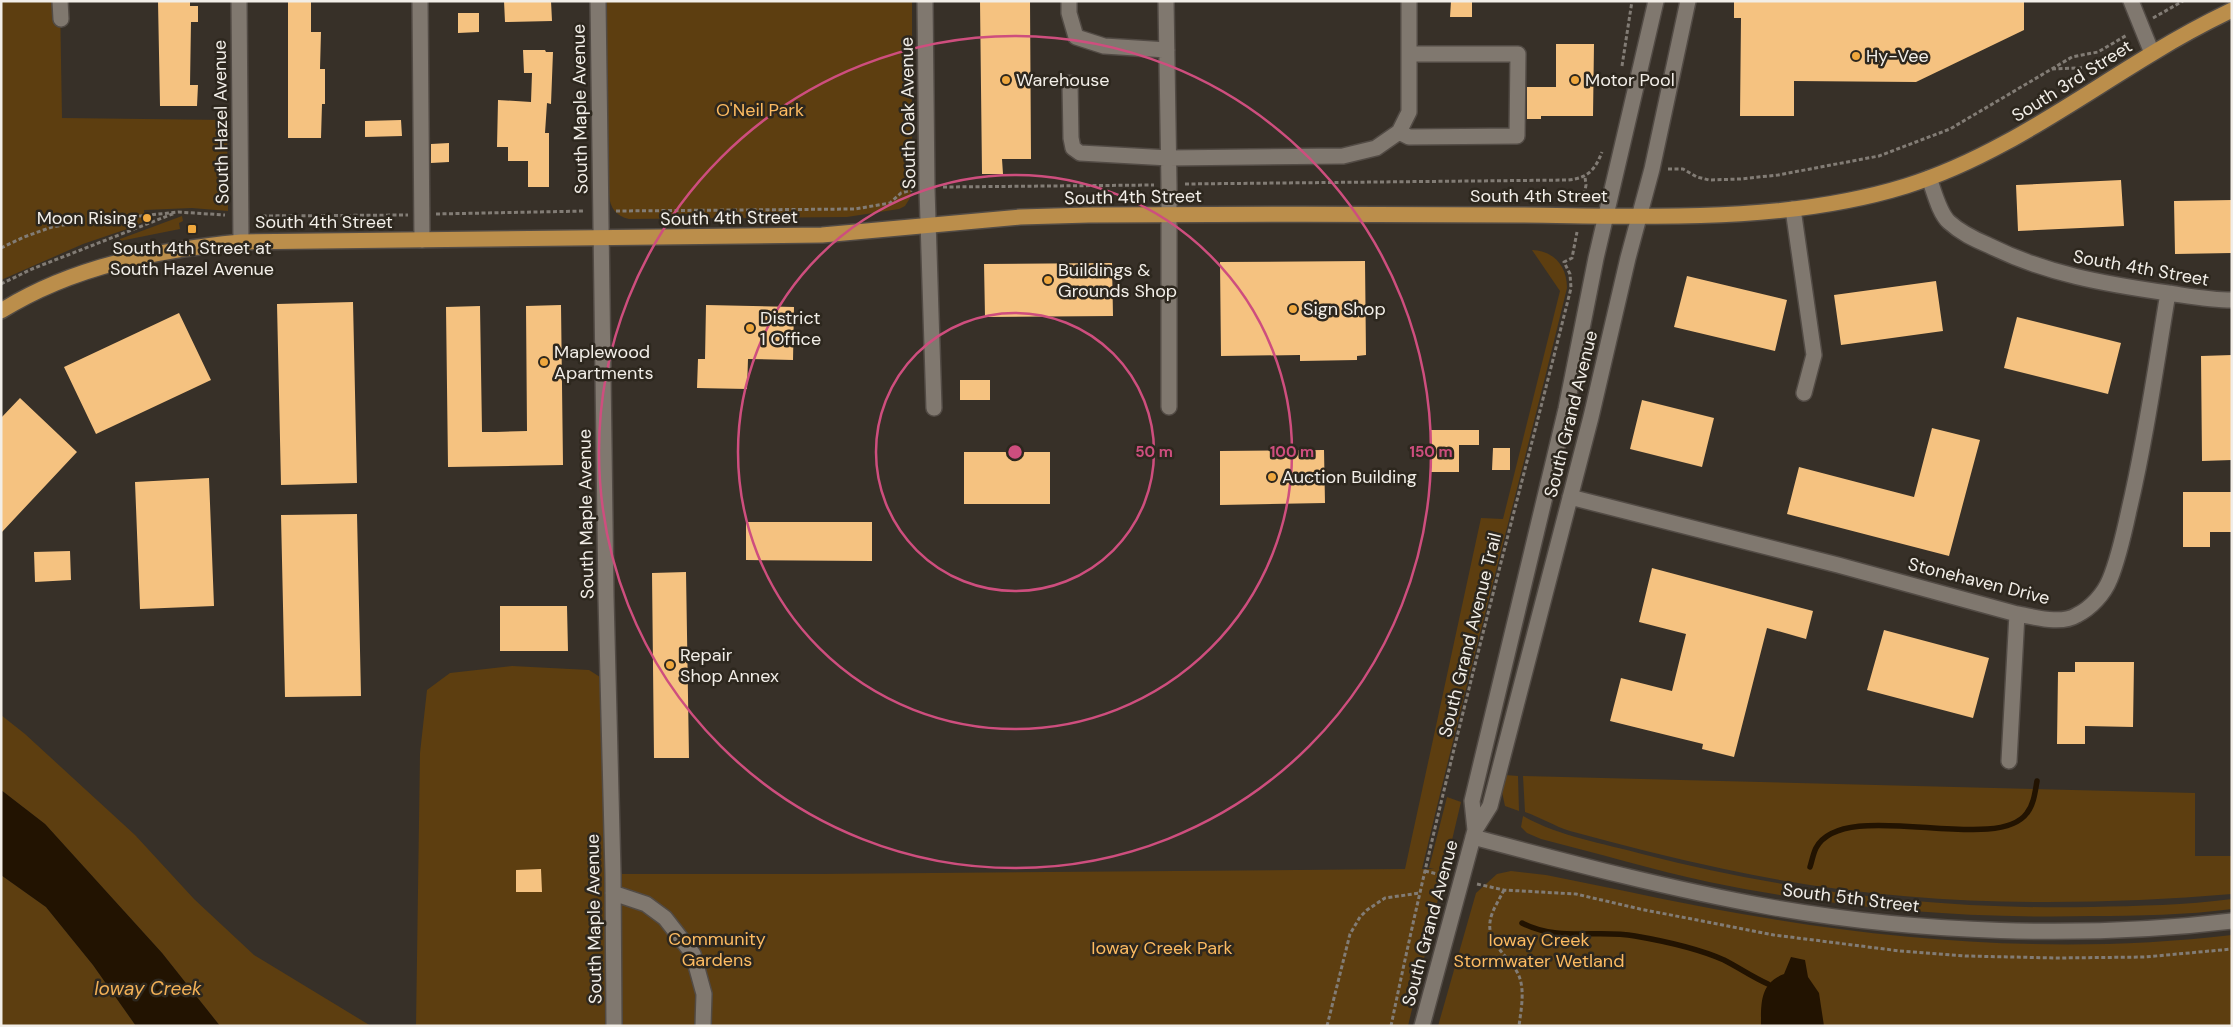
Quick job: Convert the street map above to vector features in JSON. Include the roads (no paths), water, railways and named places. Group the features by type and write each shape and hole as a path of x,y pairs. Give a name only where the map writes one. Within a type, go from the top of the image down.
{"main road":[{"name":"South 3rd Street","path":"1929,178 2007,142 2152,53 2232,10"},
{"name":"South 4th Street","path":"1,311 52,286 94,269 143,255 191,247 241,242 822,235 1020,218 1169,215 1726,214 1793,209 1851,200 1929,178"}],"street":[{"path":"60,1 61,19"},
{"name":"South Hazel Avenue","path":"238,1 241,242"},
{"path":"420,1 422,240"},
{"name":"South Maple Avenue","path":"598,1 614,1026"},
{"name":"South Oak Avenue","path":"926,1 934,408"},
{"path":"1069,1 1069,13 1076,37 1104,46 1167,50"},
{"path":"1166,1 1169,158 1169,407"},
{"path":"1070,82 1071,138 1073,148 1080,153 1169,158 1343,156 1376,148 1400,132 1409,112 1408,1"},
{"name":"South Grand Avenue","path":"1474,834 1472,801 1566,409 1606,215 1656,1"},
{"name":"South Grand Avenue","path":"1422,1026 1474,834 1490,806 1652,169 1688,1"},
{"path":"2131,1 2152,53"},
{"path":"1400,132 1409,137 1517,136 1518,54 1409,54"},
{"name":"South 4th Street","path":"1929,178 1940,209 1947,221 1961,232 2004,253 2056,272 2112,286 2212,300 2232,300"},
{"path":"1793,209 1814,355 1804,393"},
{"name":"Stonehaven Drive","path":"1570,497 1848,567 2018,614 2063,619 2076,616 2095,602 2109,581 2121,542 2139,469 2168,293"},
{"path":"2009,761 2018,614"},
{"name":"South 5th Street","path":"1474,834 1568,863 1714,896 1772,907 1891,923 2009,930 2117,930 2232,921"},
{"path":"613,893 646,904 666,918 693,954 704,994 703,1026"}],"water":[{"name":"Ioway Creek","path":"1,790 45,824 162,953 220,1026 136,1026 93,965 46,907 1,875"},
{"path":"1791,957 1805,960 1808,977 1819,993 1824,1026 1761,1026 1761,1009 1766,988 1776,978 1784,974"}],"waterway":[{"path":"1810,867 1816,848 1832,833 1856,827 1887,825 1985,829 2010,825 2027,813 2034,798 2037,781"},
{"path":"1522,923 1536,929 1564,934 1621,934 1680,945 1724,960 1768,984"}],"place":[{"name":"Hy-Vee","path":"1856,56"},
{"name":"Warehouse","path":"1006,80"},
{"name":"Motor Pool","path":"1575,80"},
{"name":"Moon Rising","path":"147,218"},
{"name":"South 4th Street at South Hazel Avenue","path":"192,229"},
{"name":"Buildings & Grounds Shop","path":"1048,280"},
{"name":"Sign Shop","path":"1293,309"},
{"name":"District 1 Office","path":"750,328"},
{"name":"Maplewood Apartments","path":"544,362"},
{"name":"Auction Building","path":"1272,477"},
{"name":"Repair Shop Annex","path":"670,665"}],"park label":[{"name":"O'Neil Park","path":"760,110"},
{"name":"Ioway Creek Park","path":"1162,948"},
{"name":"Community Gardens","path":"717,950"},
{"name":"Ioway Creek Stormwater Wetland","path":"1539,950"}]}
